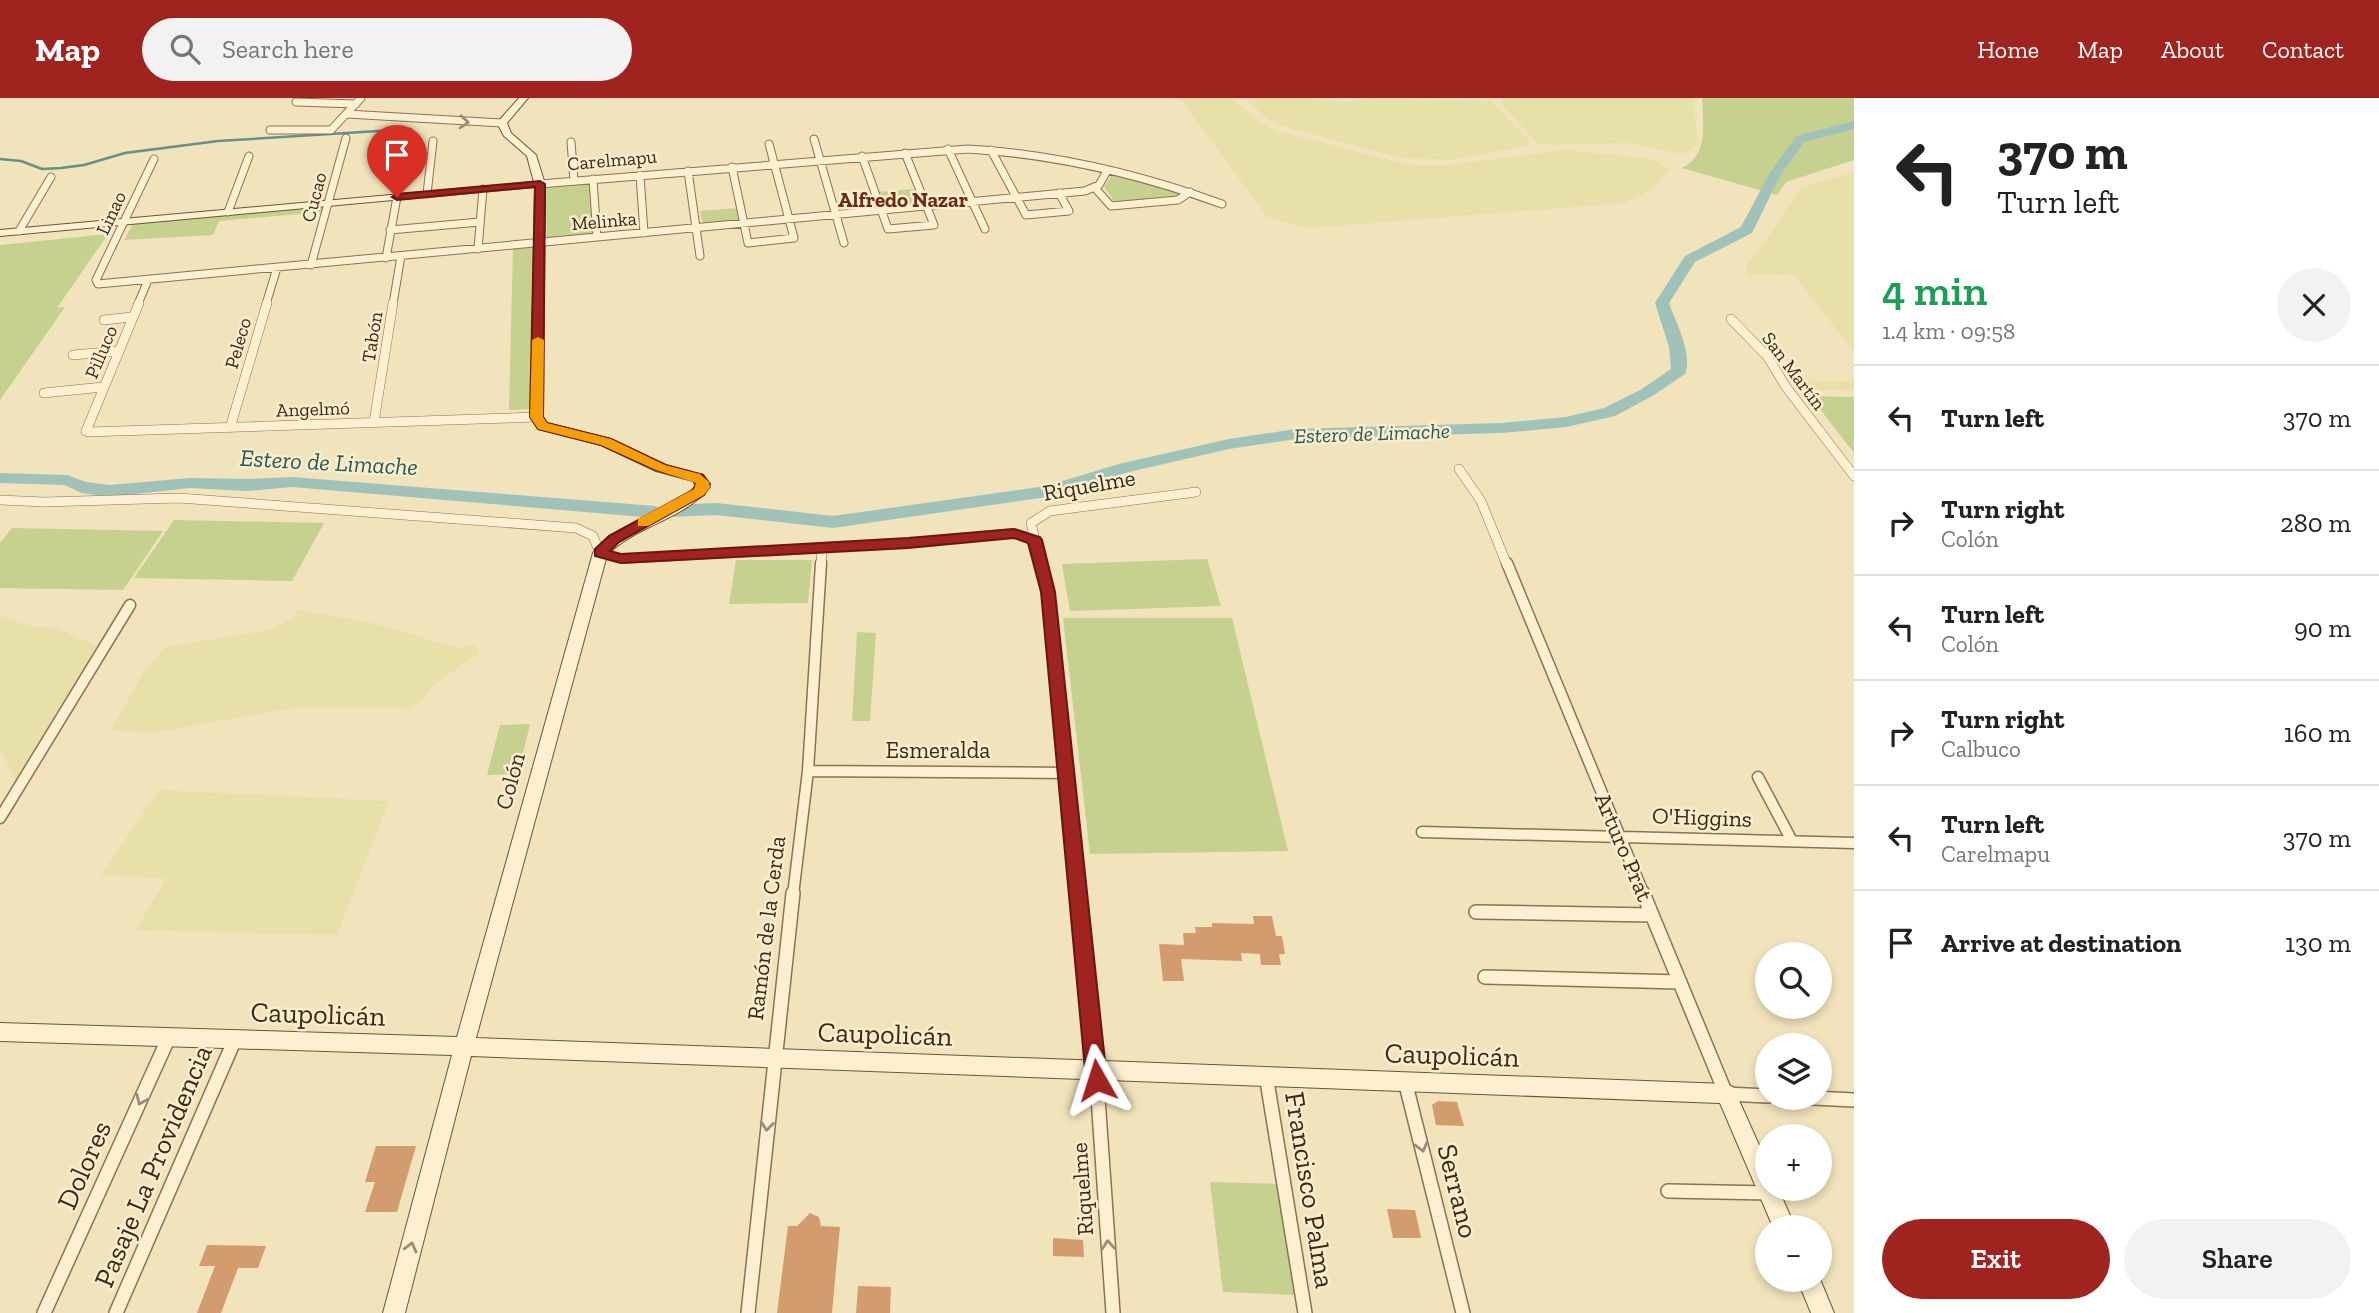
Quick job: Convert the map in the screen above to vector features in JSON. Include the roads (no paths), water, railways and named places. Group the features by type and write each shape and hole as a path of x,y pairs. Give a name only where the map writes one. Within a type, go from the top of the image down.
{"street":[{"path":"347,114 422,116 474,123 502,123 524,98"},
{"path":"296,102 359,101"},
{"path":"270,130 332,130 359,101"},
{"path":"502,123 507,134 531,155 540,184 539,421 606,442 661,468 695,477 702,482 703,487 699,492 614,539 600,553"},
{"name":"Cucao","path":"311,265 346,138"},
{"path":"814,139 844,243"},
{"path":"427,194 433,141"},
{"path":"571,142 574,181"},
{"path":"732,167 748,243 794,238 769,144"},
{"path":"948,149 985,229"},
{"name":"Carelmapu","path":"0,233 948,149 991,150 1107,171 1190,192 1222,204"},
{"path":"991,150 1026,215 1069,211 1059,193"},
{"path":"862,156 888,229 934,225 905,153"},
{"path":"228,212 249,156"},
{"name":"Linao","path":"96,280 154,159"},
{"path":"688,171 700,256"},
{"path":"1107,171 1095,188 1111,206 1178,200 1190,192"},
{"path":"640,175 644,233"},
{"path":"19,231 51,177"},
{"path":"593,179 597,237"},
{"name":"Melinka","path":"96,280 98,284 104,285 1095,188"},
{"path":"478,249 483,189"},
{"path":"386,258 397,197"},
{"path":"391,227 481,218"},
{"name":"Tabón","path":"374,422 401,256"},
{"name":"Peleco","path":"230,428 277,268"},
{"name":"Pilluco","path":"91,433 86,430 148,280"},
{"path":"104,320 132,317"},
{"name":"San Martín","path":"1731,319 1768,356 1786,387 1854,476"},
{"path":"73,355 118,351"},
{"path":"44,393 103,387"},
{"name":"Angelmó","path":"91,433 374,422 539,421"},
{"name":"Arturo Prat","path":"1460,469 1480,501 1755,1161"},
{"name":"Riquelme","path":"1113,1313 1096,1069 1068,773 1048,592 1031,523 1044,513 1196,492"},
{"path":"0,500 190,498 576,528 588,532 596,539 600,553"},
{"path":"600,553 621,559 822,548 1014,533 1035,540"},
{"name":"Ramón de la Cerda","path":"748,1313 774,1058 808,771 822,548"},
{"name":"Colón","path":"394,1313 464,1046 600,553"},
{"path":"0,818 130,605"},
{"name":"Esmeralda","path":"808,771 1068,773"},
{"path":"1758,776 1792,841"},
{"name":"O'Higgins","path":"1422,832 1854,843"},
{"path":"1476,912 1652,915"},
{"path":"1485,977 1680,982"},
{"name":"Caupolicán","path":"0,1032 464,1046 1755,1095"},
{"name":"Dolores","path":"44,1313 169,1037"},
{"name":"Pasaje La Providencia","path":"116,1313 235,1039"},
{"name":"Francisco Palma","path":"1266,1075 1305,1313"},
{"name":"Serrano","path":"1405,1081 1463,1313"},
{"path":"1832,1099 1854,1100"},
{"path":"1668,1191 1755,1193"},
{"path":"1814,1292 1823,1313"}],"waterway":[{"name":"Estero de Limache","path":"671,511 716,509 833,522 1047,491 1125,468 1229,444 1296,434 1501,428 1566,422 1609,412 1648,392 1679,371 1677,347 1662,303 1690,259 1747,230 1774,176 1800,139 1854,125"},
{"path":"0,159 21,161 42,169 61,168 84,165 125,153 218,141 411,129"},
{"name":"Estero de Limache","path":"0,478 67,480 82,487 109,491 190,483 247,485 292,482 655,512"}],"district":[{"name":"Alfredo Nazar","path":"903,199"}]}
